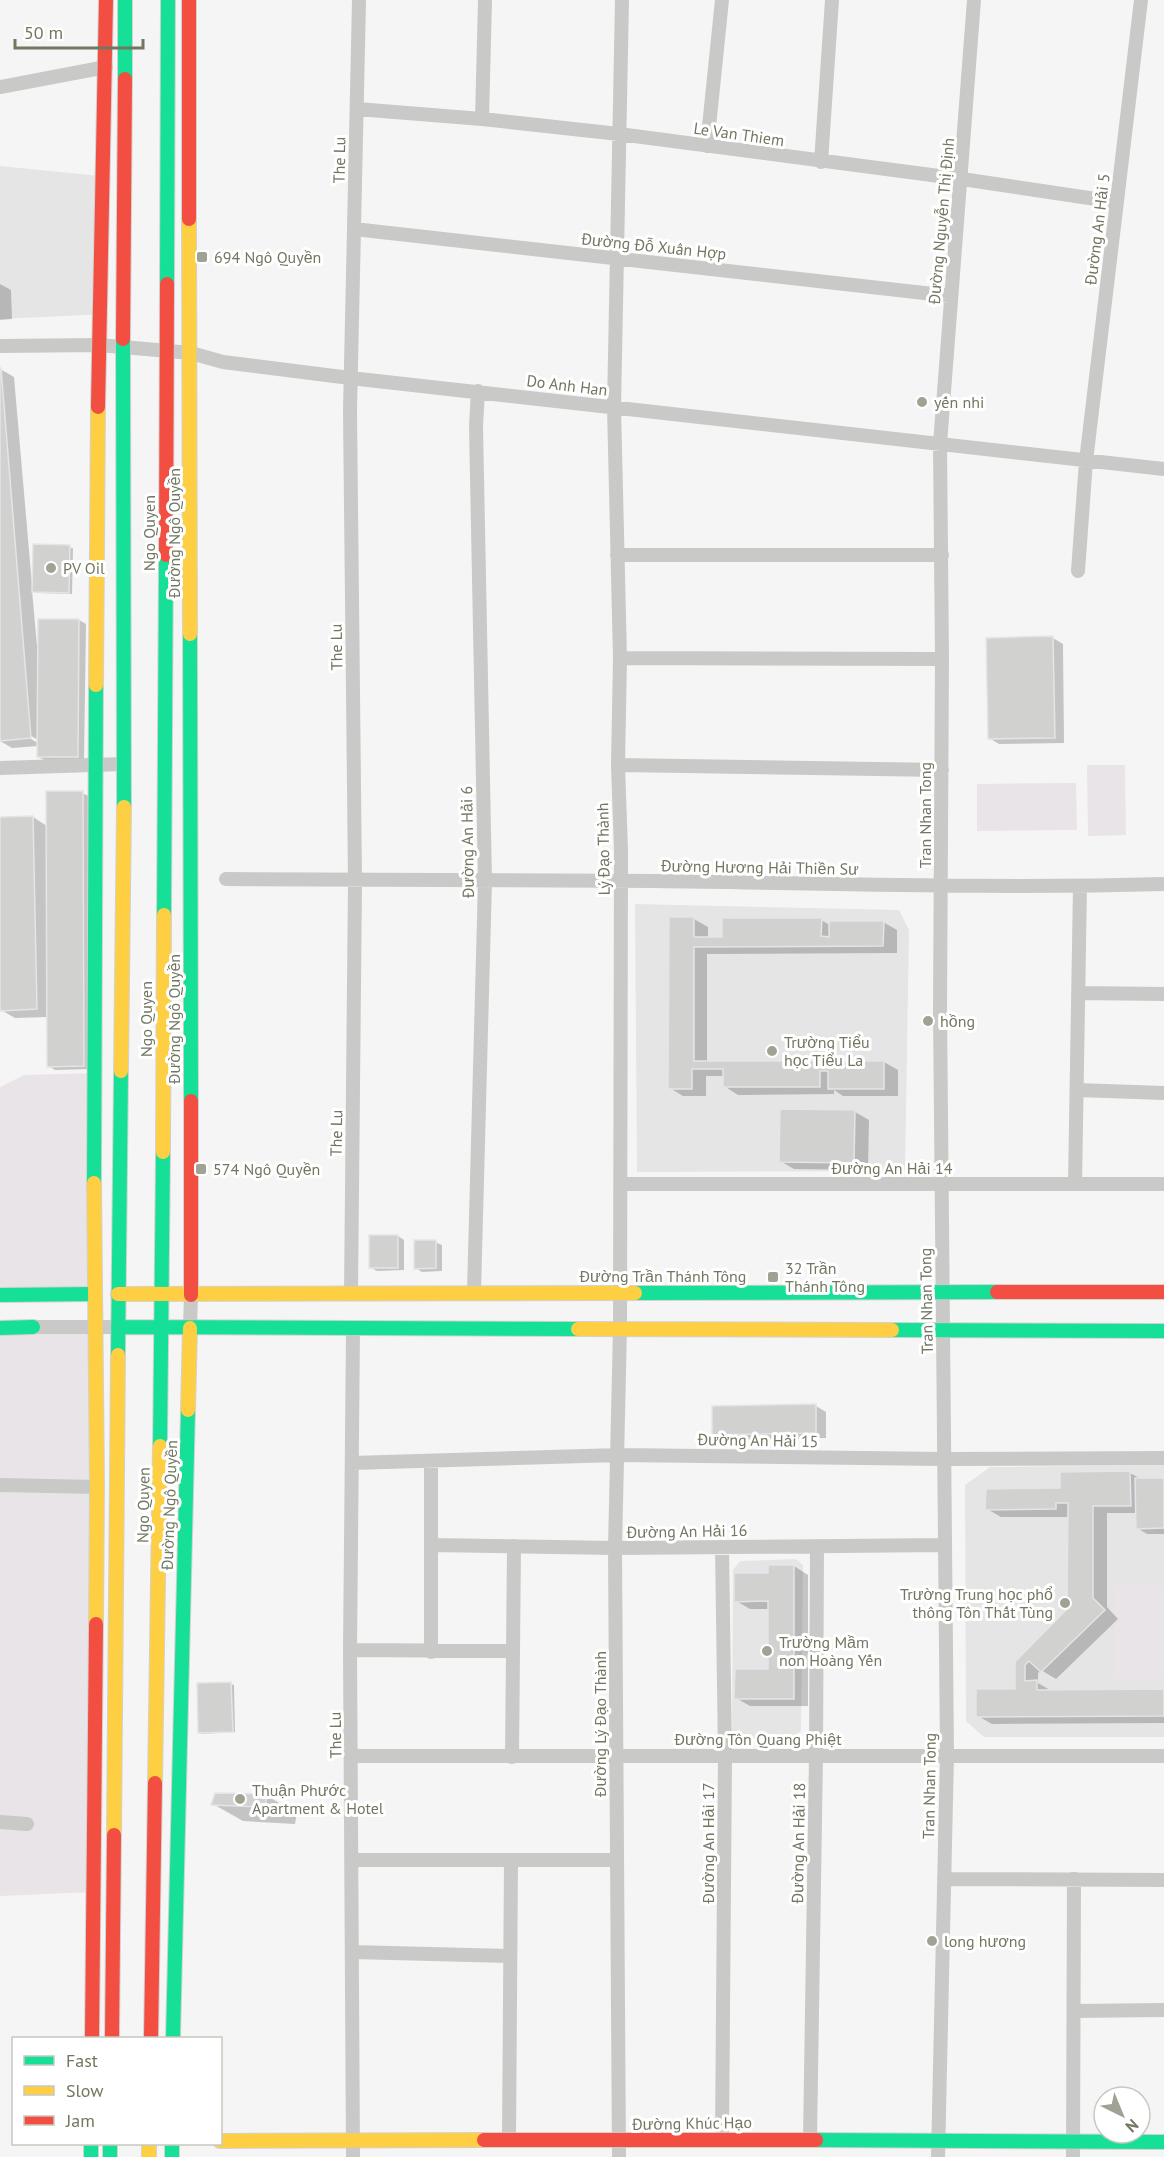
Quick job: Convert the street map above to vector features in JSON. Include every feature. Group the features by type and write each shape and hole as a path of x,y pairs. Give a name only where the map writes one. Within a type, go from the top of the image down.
{"main road":[{"path":"92,2037 97,1487 95,1294 98,345 106,0"},
{"name":"Ngo Quyen","path":"112,2037 124,764 125,0"},
{"name":"Ngo Quyen","path":"151,2037 162,1328 168,0"},
{"name":"Đường Ngô Quyền","path":"189,0 191,1295"},
{"name":"Đường Trần Thánh Tông","path":"118,1294 1164,1292"},
{"path":"0,1295 95,1294"},
{"path":"0,1328 33,1327"},
{"path":"118,1327 1164,1331"},
{"name":"Đường Ngô Quyền","path":"173,2037 190,1329"},
{"name":"Đường Khúc Hạo","path":"222,2141 810,2139 938,2141 1073,2150 1164,2142"}],"street":[{"name":"The Lu","path":"351,1294 355,881 351,378 359,0"},
{"path":"482,119 485,0"},
{"name":"Lý Đạo Thành","path":"619,1292 621,880 618,765 620,658 614,407 622,0"},
{"path":"707,146 722,0"},
{"path":"820,162 832,0"},
{"name":"Đường Nguyễn Thị Định","path":"940,444 974,0"},
{"name":"Đường An Hải 5","path":"1078,571 1086,461 1141,0"},
{"path":"0,87 106,67"},
{"name":"Le Van Thiem","path":"357,109 482,119 619,134 962,179 1116,202"},
{"name":"Đường Đỗ Xuân Hợp","path":"354,229 951,296"},
{"name":"Do Anh Han","path":"0,346 98,345 190,353 223,362 351,378 1164,470"},
{"name":"Đường An Hải 6","path":"474,1292 485,880 476,426 478,391"},
{"name":"Tran Nhan Tong","path":"938,2157 946,1755 941,1185 942,555 940,444"},
{"path":"617,555 942,555"},
{"path":"620,658 942,659"},
{"path":"0,768 124,764"},
{"path":"618,765 942,770"},
{"name":"Đường Hương Hải Thiền Sư","path":"226,879 621,880 941,887 1164,884"},
{"path":"1075,1184 1080,886"},
{"path":"1078,993 1164,994"},
{"path":"1077,1090 1164,1093"},
{"name":"Đường An Hải 14","path":"621,1184 1164,1184"},
{"name":"Đường Lý Đạo Thành","path":"619,1292 619,1455 615,1548 619,2157"},
{"path":"95,1294 118,1294"},
{"name":"Đường Ngô Quyền","path":"190,1329 191,1295"},
{"path":"33,1327 118,1327"},
{"name":"The Lu","path":"353,1329 350,1650 353,2157"},
{"name":"Đường An Hải 15","path":"352,1463 619,1455 944,1459 1164,1458"},
{"path":"430,1461 431,1652"},
{"path":"0,1485 97,1487"},
{"name":"Đường An Hải 16","path":"431,1545 615,1548 944,1545"},
{"path":"512,1757 514,1546"},
{"name":"Đường An Hải 18","path":"810,2139 817,1546"},
{"name":"Đường An Hải 17","path":"722,1547 725,1756 722,2139"},
{"path":"350,1650 513,1651"},
{"name":"Đường Tôn Quang Phiệt","path":"352,1756 1164,1756"},
{"path":"0,1822 27,1824"},
{"path":"352,1860 616,1860"},
{"path":"509,2140 511,1861"},
{"path":"944,1879 1164,1880"},
{"path":"1073,2150 1074,1879"},
{"path":"352,1952 510,1956"},
{"path":"1074,2011 1164,2010"}],"shaded area":[{"path":"0,166 110,177 107,314 0,319"},
{"path":"1087,765 1125,765 1126,835 1088,836"},
{"path":"1076,783 1077,830 977,831 977,784"},
{"name":"Trường Tiểu học Tiểu La","path":"635,904 899,910 909,930 905,1171 637,1172"},
{"path":"95,1073 95,1294 0,1295 0,1087 24,1075"},
{"path":"95,1326 93,1892 0,1896 0,1328"},
{"name":"Trường Trung học phổ thông Tôn Thất Tùng","path":"1164,1465 1164,1737 984,1737 966,1721 965,1485 990,1467"},
{"name":"Trường Mầm non Hoàng Yến","path":"796,1559 803,1565 801,1731 793,1737 738,1739 732,1734 733,1570 740,1561"},
{"path":"1115,1585 1164,1585 1164,1678 1114,1678"}],"building":[{"path":"0,368 31,738 0,741"},
{"name":"PV Oil","path":"33,544 70,545 69,593 32,592"},
{"path":"38,619 79,619 78,757 37,757"},
{"path":"1053,636 1055,738 988,739 986,638"},
{"path":"46,791 83,791 84,1066 47,1067"},
{"path":"33,816 37,1009 0,1011 0,817"},
{"path":"669,917 694,917 694,937 722,937 722,918 822,918 821,936 829,937 829,921 884,921 883,946 694,947 694,1061 884,1061 884,1089 828,1089 828,1071 820,1071 820,1087 723,1087 723,1069 692,1069 692,1089 668,1089"},
{"path":"780,1109 855,1110 854,1163 779,1162"},
{"path":"369,1235 398,1235 398,1268 369,1268"},
{"path":"414,1240 436,1240 436,1268 414,1269"},
{"path":"816,1404 816,1433 712,1435 712,1406"},
{"path":"1130,1471 1131,1506 1093,1506 1093,1598 1105,1610 1041,1672 1029,1661 1025,1665 1025,1681 1037,1680 1037,1690 1164,1689 1164,1716 976,1717 976,1689 1015,1689 1015,1662 1067,1609 1068,1503 1056,1503 1056,1509 985,1510 986,1489 1060,1488 1060,1472"},
{"path":"1135,1478 1164,1478 1164,1528 1136,1529"},
{"path":"768,1565 794,1565 794,1699 734,1699 735,1669 768,1669 768,1601 734,1602 734,1573 768,1573"},
{"path":"231,1682 233,1732 198,1733 197,1683"},
{"name":"Thuận Phước Apartment & Hotel","path":"215,1793 267,1794 265,1807 211,1805"}],"traffic: fast":[{"path":"125,0 125,79"},
{"path":"167,284 168,0"},
{"path":"123,339 124,807"},
{"path":"164,915 166,555"},
{"path":"190,634 191,1101"},
{"path":"94,1183 96,685"},
{"path":"118,1355 121,1071"},
{"path":"160,1446 163,1152"},
{"path":"635,1293 997,1292"},
{"path":"0,1295 95,1294"},
{"path":"0,1328 33,1327"},
{"path":"118,1327 578,1329"},
{"path":"892,1330 1164,1331"},
{"path":"173,2037 188,1410"},
{"path":"816,2140 1164,2142"},
{"path":"91,2145 91,2157"},
{"path":"110,2145 110,2157"},
{"path":"172,2145 172,2157"}],"traffic: slow":[{"path":"189,219 190,634"},
{"path":"96,685 98,407"},
{"path":"121,1071 124,807"},
{"path":"163,1152 164,915"},
{"path":"94,1183 96,1624"},
{"path":"118,1294 635,1293"},
{"path":"188,1410 190,1328"},
{"path":"578,1329 892,1330"},
{"path":"114,1835 118,1355"},
{"path":"155,1783 160,1446"},
{"path":"222,2141 484,2140"},
{"path":"149,2145 149,2157"}],"traffic: jam":[{"path":"98,407 106,0"},
{"path":"189,0 189,219"},
{"path":"123,339 125,79"},
{"path":"166,555 167,284"},
{"path":"191,1101 191,1295"},
{"path":"997,1292 1164,1292"},
{"path":"92,2037 96,1624"},
{"path":"151,2037 155,1783"},
{"path":"112,2037 114,1835"},
{"path":"484,2140 816,2140"}],"place":[{"name":"694 Ngô Quyền","path":"202,257"},
{"name":"yến nhi","path":"922,402"},
{"name":"PV Oil","path":"51,568"},
{"name":"hồng","path":"928,1021"},
{"name":"Trường Tiểu học Tiểu La","path":"772,1051"},
{"name":"574 Ngô Quyền","path":"201,1169"},
{"name":"32 Trần Thánh Tông","path":"773,1277"},
{"name":"Trường Trung học phổ thông Tôn Thất Tùng","path":"1065,1603"},
{"name":"Trường Mầm non Hoàng Yến","path":"767,1651"},
{"name":"Thuận Phước Apartment & Hotel","path":"240,1799"},
{"name":"long hương","path":"932,1941"}]}
